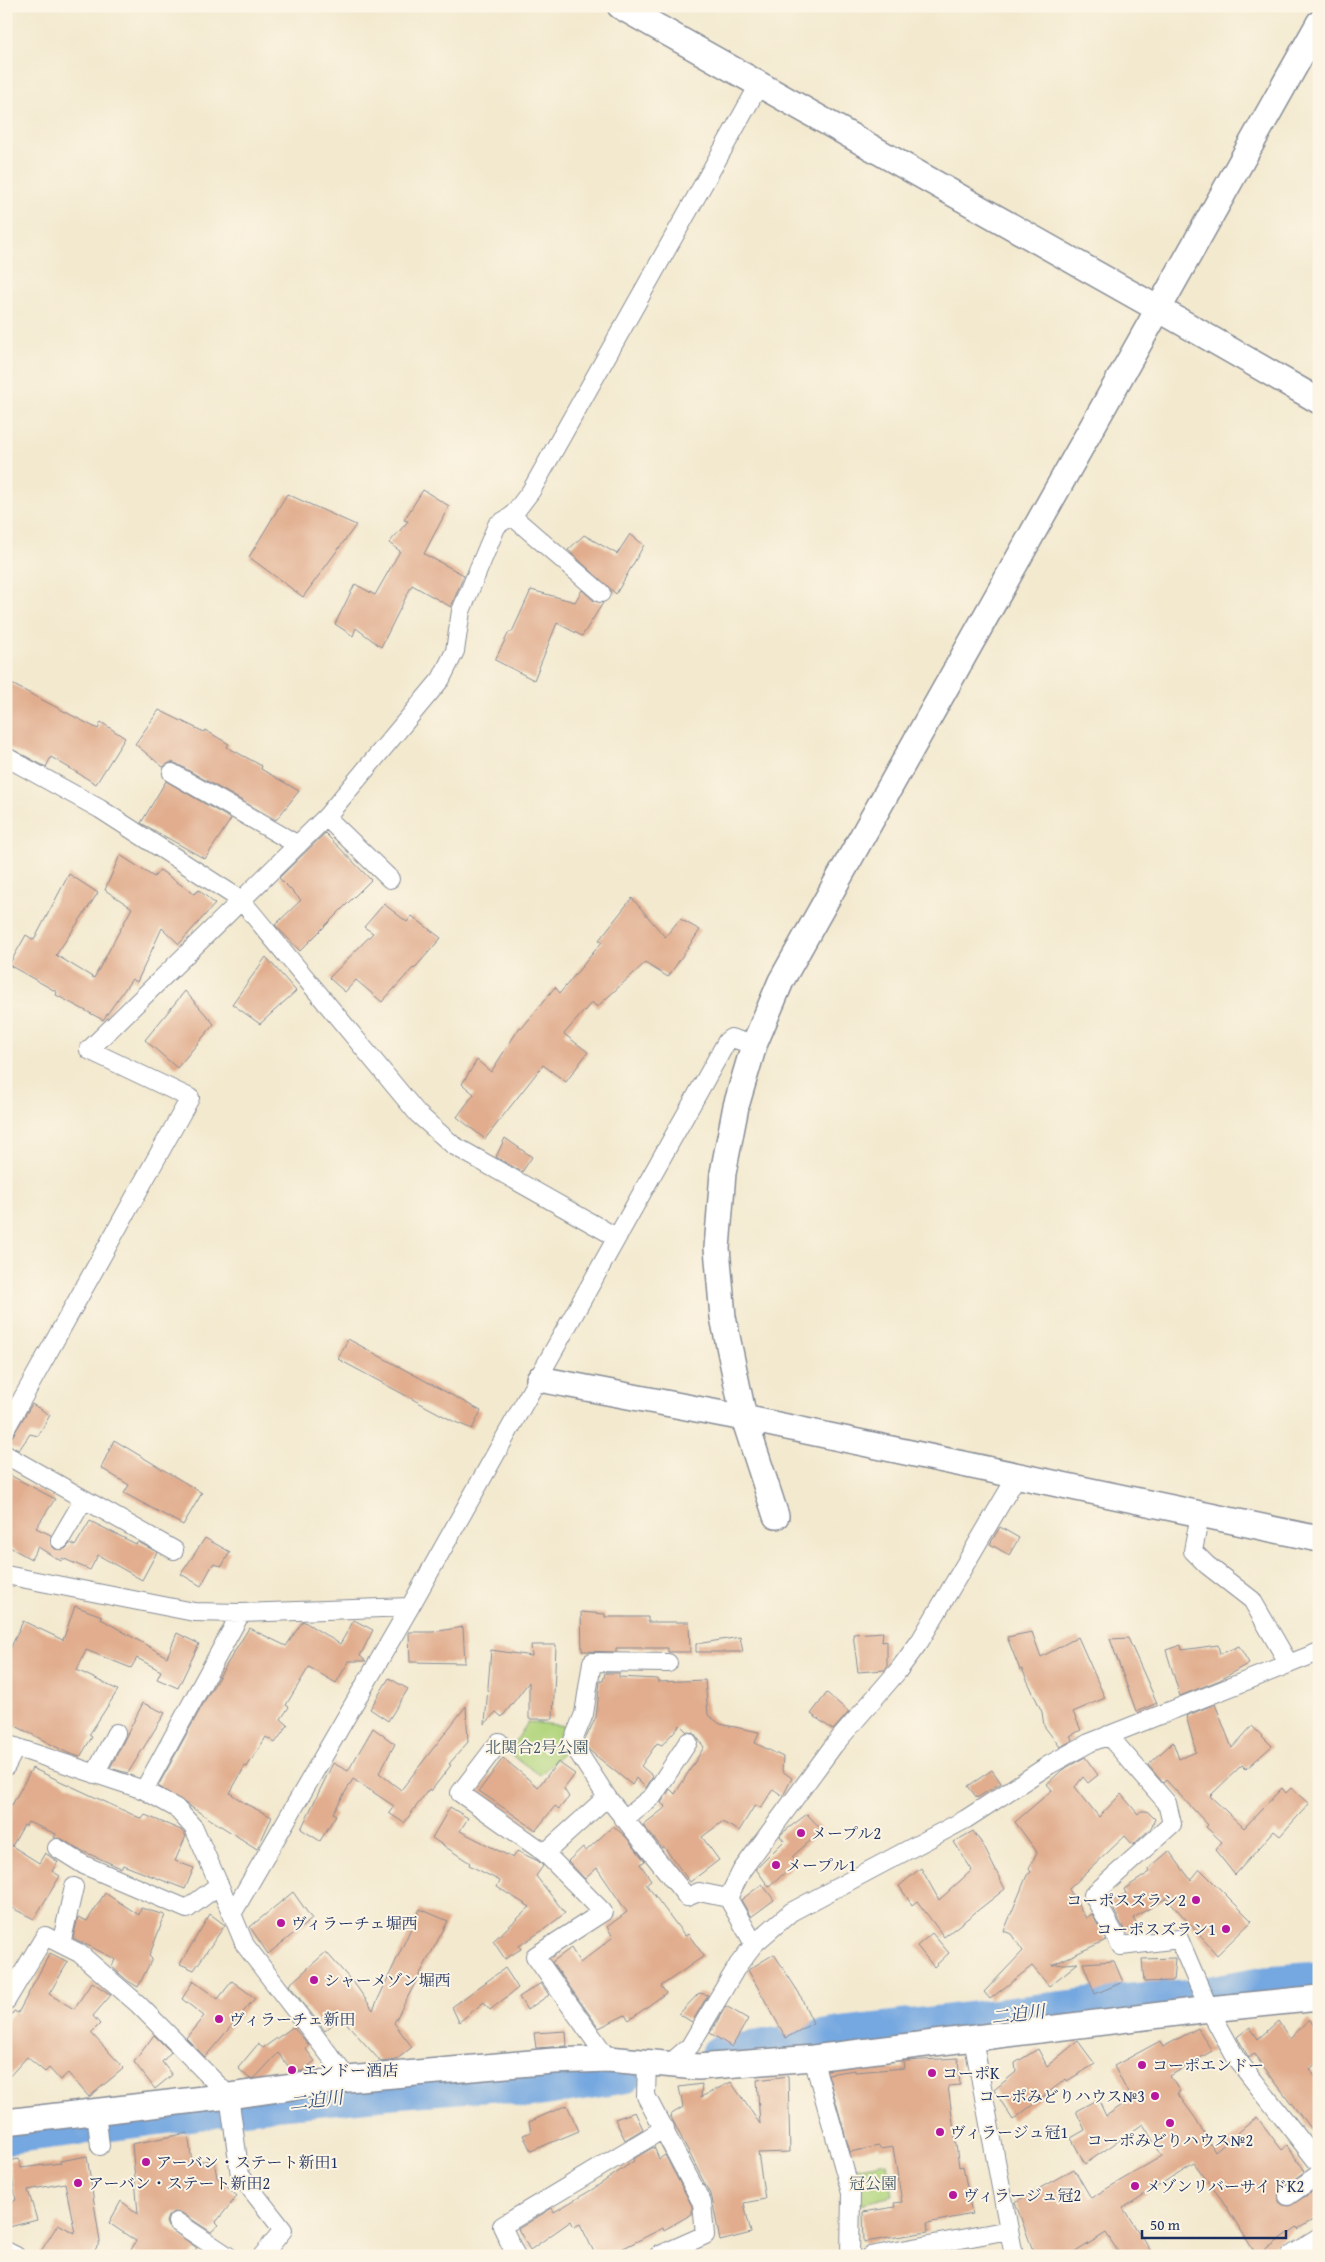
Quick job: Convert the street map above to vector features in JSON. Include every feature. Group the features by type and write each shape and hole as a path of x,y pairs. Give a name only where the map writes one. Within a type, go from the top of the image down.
{"street":[{"path":"620,6 1319,401"},
{"path":"776,1516 744,1418 723,1317 718,1248 722,1173 736,1106 754,1045 781,981 1319,23"},
{"path":"6,1428 190,1098 89,1050 326,817 441,679 455,651 461,611 497,526 512,516 531,491 759,85"},
{"path":"512,516 601,593"},
{"path":"6,757 100,809 241,900 418,1114 453,1145 616,1238"},
{"path":"172,773 298,845"},
{"path":"326,817 390,878"},
{"path":"232,1914 410,1607 727,1041 731,1038 754,1045"},
{"path":"538,1379 744,1418 1319,1539"},
{"path":"6,1455 174,1550"},
{"path":"728,1898 742,1870 834,1745 897,1672 920,1641 1017,1476"},
{"path":"60,1540 84,1499"},
{"path":"1200,1515 1193,1551 1206,1565 1252,1600 1289,1664"},
{"path":"6,1575 194,1612 242,1614 410,1607"},
{"path":"144,1790 242,1614"},
{"path":"658,2256 705,2235 702,2203 665,2128 646,2096 658,2063 690,2046 738,1965 754,1944 791,1912 966,1819 1049,1765 1089,1743 1319,1652"},
{"path":"668,1663 592,1662 584,1714 572,1743 607,1798 686,1897 699,1892 728,1898 754,1944"},
{"path":"95,1774 116,1734"},
{"path":"1108,1735 1167,1803 1172,1824 1093,1895 1121,1946 1179,1939 1208,2006 1236,2058 1319,2164"},
{"path":"499,1742 460,1793 545,1852 603,1912 535,1956 608,2059"},
{"path":"624,1819 653,1796 688,1742"},
{"path":"6,1766 11,1746 144,1790 176,1808 194,1828 245,1945 348,2079"},
{"path":"545,1852 607,1798"},
{"path":"56,1848 84,1865 187,1909 220,1885"},
{"path":"61,1944 74,1886"},
{"path":"6,2001 45,1936 79,1953 138,2004 231,2106 240,2175 283,2230 262,2256"},
{"path":"6,2122 96,2112 231,2106 348,2079 553,2061 608,2059 698,2067 814,2058 973,2039 1208,2006 1319,1998"},
{"path":"973,2039 1014,2256"},
{"path":"814,2058 851,2193 850,2256"},
{"path":"96,2112 100,2146"},
{"path":"516,2256 502,2226 665,2128"},
{"path":"1288,2196 1319,2174"},
{"path":"177,2222 228,2256"},
{"path":"870,2256 1009,2230"},
{"path":"1290,2256 1319,2238"},
{"path":"6,2251 16,2256"}],"green space":[{"name":"北関合2号公園","path":"528,1722 568,1726 560,1747 564,1752 540,1775 508,1753"},
{"name":"冠公園","path":"887,2163 893,2196 859,2204 853,2169"}],"building":[{"path":"423,490 449,506 424,554 464,575 451,607 412,585 381,647 356,628 353,636 335,624 355,584 375,595 400,551 389,543 408,521 404,520"},
{"path":"287,494 356,525 303,597 249,557"},
{"path":"630,534 644,545 616,594 568,550 584,535 617,554"},
{"path":"531,590 575,602 582,590 594,601 603,603 582,636 557,623 534,680 495,660 509,632 512,632"},
{"path":"6,681 98,729 101,722 125,738 96,784 51,757 46,767 6,746"},
{"path":"159,710 204,732 205,730 229,744 227,747 262,766 261,769 299,791 276,820 177,764 171,762 163,767 135,744"},
{"path":"166,781 231,819 205,859 141,823"},
{"path":"325,833 371,880 300,951 275,925 301,900 279,878"},
{"path":"120,855 154,877 160,870 194,894 199,890 215,904 179,944 162,928 137,982 132,979 103,1020 56,995 57,992 9,965 26,935 34,940 69,874 98,893 56,955 94,978 132,908 105,890"},
{"path":"632,898 665,937 680,919 700,930 668,977 645,963 597,1007 592,1002 564,1034 588,1052 566,1082 543,1065 485,1139 457,1117 474,1094 462,1084 477,1060 491,1072 520,1027 522,1028 555,987 560,993 602,942 599,940"},
{"path":"384,904 407,922 412,916 441,938 382,1002 356,980 345,992 329,978 373,933 364,927"},
{"path":"266,957 296,991 260,1024 232,1004"},
{"path":"185,991 214,1024 177,1068 145,1040"},
{"path":"505,1138 532,1157 522,1172 496,1157"},
{"path":"348,1339 481,1411 472,1429 453,1421 338,1359"},
{"path":"32,1404 50,1415 38,1436 30,1434 19,1450 7,1445"},
{"path":"114,1440 202,1493 183,1525 124,1493 129,1485 101,1468"},
{"path":"6,1473 55,1499 36,1528 51,1535 51,1545 55,1549 65,1549 71,1543 75,1546 90,1521 136,1544 138,1542 157,1552 142,1580 98,1555 90,1570 62,1558 61,1561 38,1547 31,1559 6,1545"},
{"path":"1000,1527 1019,1538 1009,1555 990,1544"},
{"path":"205,1538 230,1552 222,1566 213,1564 201,1586 181,1574"},
{"path":"75,1606 102,1616 101,1619 167,1657 177,1633 199,1644 178,1688 157,1679 161,1671 137,1658 131,1668 86,1650 77,1670 118,1690 89,1735 92,1737 80,1757 68,1753 6,1721 6,1658 23,1621 63,1640"},
{"path":"581,1612 605,1614 605,1617 648,1617 648,1622 689,1622 690,1652 668,1652 668,1648 616,1648 616,1652 582,1651"},
{"path":"354,1620 373,1630 360,1656 366,1661 349,1661 336,1683 309,1667 286,1705 289,1707 281,1719 288,1725 275,1743 266,1737 247,1767 245,1766 230,1793 246,1804 272,1817 257,1849 158,1786 208,1695 249,1628 286,1646 303,1621 340,1644"},
{"path":"463,1627 465,1663 410,1662 409,1632 433,1632"},
{"path":"883,1632 882,1642 887,1641 887,1667 885,1670 858,1672 853,1634"},
{"path":"1032,1632 1041,1657 1078,1637 1105,1698 1073,1712 1081,1730 1070,1736 1073,1740 1060,1747 1044,1726 1042,1712 1022,1669 1020,1670 1007,1637"},
{"path":"740,1637 743,1652 696,1652 696,1644"},
{"path":"1128,1638 1157,1703 1138,1711 1136,1711 1110,1639"},
{"path":"531,1645 556,1645 553,1719 529,1719 529,1682 502,1717 496,1712 485,1724 491,1650 532,1656"},
{"path":"1181,1645 1182,1650 1218,1645 1220,1654 1239,1646 1249,1663 1220,1680 1180,1696 1166,1650"},
{"path":"605,1673 619,1673 619,1677 658,1679 658,1682 705,1680 708,1715 720,1724 759,1732 755,1743 783,1757 782,1771 792,1778 783,1796 773,1789 761,1808 755,1805 739,1831 722,1822 702,1837 719,1860 690,1882 664,1847 662,1848 643,1825 666,1807 661,1803 670,1789 675,1794 704,1747 694,1733 687,1732 680,1725 662,1745 657,1743 641,1766 653,1776 646,1788 636,1778 632,1785 590,1751 584,1742 596,1717 600,1681 603,1681"},
{"path":"389,1678 408,1689 388,1721 370,1709"},
{"path":"827,1693 849,1712 833,1730 811,1714"},
{"path":"143,1703 165,1713 128,1773 110,1768"},
{"path":"1215,1704 1232,1748 1252,1726 1272,1746 1246,1769 1242,1765 1210,1796 1244,1828 1282,1788 1286,1793 1291,1788 1309,1804 1280,1836 1274,1831 1235,1875 1215,1850 1222,1842 1206,1827 1208,1825 1166,1780 1163,1783 1148,1765 1173,1742 1179,1759 1196,1752 1186,1716"},
{"path":"466,1706 468,1742 404,1823 389,1813 394,1806 353,1779 333,1813 336,1815 320,1841 301,1829 333,1763 348,1771 373,1728 395,1744 379,1773 401,1790"},
{"path":"1085,1757 1098,1775 1088,1783 1083,1777 1075,1787 1099,1817 1121,1794 1138,1814 1141,1811 1147,1811 1155,1819 1151,1828 1133,1845 1125,1836 1069,1889 1086,1918 1092,1914 1106,1940 1052,1965 1078,1963 1049,1986 1032,1966 990,1999 984,1992 1023,1951 1011,1934 1004,1931 1027,1875 1031,1872 1029,1869 1037,1852 1015,1822 1052,1790 1047,1784 1062,1770"},
{"path":"503,1758 538,1787 558,1762 575,1774 564,1789 569,1797 559,1809 555,1806 536,1830 479,1791"},
{"path":"32,1768 142,1819 145,1815 181,1830 186,1836 175,1861 194,1868 185,1889 123,1865 121,1868 78,1849 62,1839 54,1838 56,1834 28,1822 26,1826 24,1825 12,1846 39,1863 45,1853 58,1862 52,1871 60,1876 34,1919 6,1905 6,1802 12,1805"},
{"path":"992,1770 1001,1783 977,1798 968,1786"},
{"path":"450,1807 468,1818 460,1831 513,1858 517,1851 538,1861 543,1866 536,1876 565,1913 519,1946 521,1949 505,1959 493,1941 530,1907 497,1887 500,1881 469,1865 470,1863 432,1838"},
{"path":"807,1814 822,1830 792,1857 797,1862 769,1887 756,1869 784,1841 780,1836 781,1834"},
{"path":"613,1826 626,1837 645,1861 640,1864 651,1880 646,1884 685,1936 688,1934 704,1956 661,1986 666,1993 629,2020 625,2015 599,2028 552,1962 571,1948 580,1963 613,1937 607,1927 627,1912 597,1868 585,1879 568,1861 583,1847 586,1851"},
{"path":"973,1831 983,1845 1005,1889 944,1937 917,1901 912,1905 899,1886 921,1868 939,1900 972,1870 954,1842"},
{"path":"1169,1851 1191,1880 1200,1869 1252,1921 1217,1955 1167,1898 1133,1918 1137,1925 1125,1931 1110,1903 1126,1894 1124,1889 1150,1872 1148,1869"},
{"path":"762,1884 774,1900 751,1917 741,1900"},
{"name":"ヴィラーチェ堀西","path":"293,1892 312,1919 268,1954 250,1927"},
{"path":"105,1893 139,1915 141,1908 165,1915 149,1956 152,1959 138,1987 112,1967 115,1959 73,1938 78,1917 87,1921"},
{"path":"420,1909 448,1921 394,2023 412,2047 396,2060 381,2062 341,2017 325,2031 289,1985 326,1952 357,1987 373,2010"},
{"path":"210,1914 225,1925 194,1970 180,1964"},
{"path":"932,1933 949,1953 934,1967 917,1946"},
{"path":"50,1953 68,1962 49,1994 74,2009 92,1982 111,1995 93,2016 100,2024 91,2033 124,2068 89,2097 68,2073 60,2080 49,2068 45,2072 27,2057 6,2080 6,2023 14,2011 18,2013"},
{"path":"774,1954 799,1993 813,2023 786,2038 748,1970"},
{"path":"1175,1958 1173,1981 1144,1982 1142,1959"},
{"path":"1114,1961 1123,1982 1095,1994 1083,1963"},
{"path":"505,1968 518,1988 490,2010 484,2002 459,2022 452,2007"},
{"name":"ヴィラーチェ新田","path":"193,1981 218,1999 232,1981 255,1998 205,2057 186,2038 204,2016 182,1999"},
{"path":"541,1983 549,1995 527,2010 519,1997"},
{"path":"699,1993 708,1995 692,2022 679,2014"},
{"path":"726,2006 748,2019 732,2047 710,2033"},
{"path":"1309,2019 1319,2032 1319,2062 1309,2069 1319,2081 1319,2140 1254,2054 1249,2058 1237,2037 1250,2027 1258,2039 1278,2021 1290,2039"},
{"path":"293,2027 309,2045 305,2048 315,2061 302,2071 293,2072 278,2053 255,2078 250,2079 238,2068 258,2044 263,2048"},
{"path":"1198,2028 1212,2051 1170,2076 1180,2092 1177,2093 1196,2119 1215,2152 1257,2117 1282,2150 1287,2146 1303,2168 1304,2172 1279,2191 1279,2202 1289,2206 1314,2191 1319,2199 1319,2216 1298,2229 1297,2227 1257,2256 1222,2200 1194,2163 1123,2208 1154,2256 1121,2256 1106,2233 1069,2256 1035,2256 1015,2202 1074,2169 1091,2198 1162,2156 1143,2124 1085,2164 1071,2138 1085,2130 1076,2111 1098,2099 1106,2116 1131,2099 1114,2066 1160,2041 1163,2047"},
{"path":"566,2031 567,2046 536,2048 534,2033"},
{"path":"154,2035 171,2052 162,2062 172,2075 155,2089 134,2062"},
{"path":"1078,2041 1095,2064 1067,2081 1066,2079 1013,2120 994,2090 1016,2072 1015,2063 1038,2049 1047,2066"},
{"path":"958,2058 960,2085 948,2086 959,2167 963,2166 972,2214 927,2223 928,2232 864,2242 863,2212 895,2207 894,2203 902,2202 893,2147 880,2149 879,2146 850,2152 828,2074 855,2070 855,2072 904,2068 903,2061"},
{"path":"788,2076 790,2152 758,2153 765,2199 744,2203 751,2233 720,2241 712,2198 670,2115 683,2107 679,2087 702,2084 701,2097 731,2082 760,2124 757,2080"},
{"path":"567,2105 579,2131 531,2151 523,2135 531,2132 529,2122"},
{"path":"635,2112 643,2129 625,2140 615,2119"},
{"path":"188,2133 192,2162 214,2160 217,2178 237,2196 216,2222 219,2225 211,2232 182,2213 173,2212 168,2216 166,2222 168,2227 197,2248 190,2256 139,2256 131,2250 136,2241 109,2223 121,2201 138,2214 132,2144"},
{"path":"654,2147 659,2159 665,2155 692,2206 692,2214 664,2230 663,2228 608,2256 596,2256 580,2224 574,2227 571,2221 530,2250 518,2229 552,2208 554,2212 593,2189 634,2161 633,2159"},
{"path":"87,2156 100,2242 91,2256 38,2256 58,2224 75,2233 65,2183 28,2190 37,2220 9,2227 6,2204 16,2200 9,2161 19,2159 21,2168 61,2163 60,2161"}],"waterway":[{"name":"二迫川","path":"718,2054 838,2035 1117,2002 1196,1996 1265,1983 1319,1979"},
{"name":"二迫川","path":"6,2137 281,2102 496,2083 528,2091 624,2076"}],"place":[{"name":"メープル2","path":"801,1833"},
{"name":"メープル1","path":"776,1865"},
{"name":"コーポスズラン2","path":"1196,1900"},
{"name":"ヴィラーチェ堀西","path":"281,1923"},
{"name":"コーポスズラン1","path":"1226,1929"},
{"name":"シャーメゾン堀西","path":"314,1980"},
{"name":"ヴィラーチェ新田","path":"219,2019"},
{"name":"コーポエンドー","path":"1142,2065"},
{"name":"エンドー酒店","path":"292,2070"},
{"name":"コーポK","path":"932,2073"},
{"name":"コーポみどりハウス№3","path":"1155,2096"},
{"name":"コーポみどりハウス№2","path":"1170,2123"},
{"name":"ヴィラージュ冠1","path":"940,2132"},
{"name":"アーバン・ステート新田1","path":"146,2162"},
{"name":"アーバン・ステート新田2","path":"78,2183"},
{"name":"メゾンリバーサイドK2","path":"1135,2186"},
{"name":"ヴィラージュ冠2","path":"953,2195"}]}
